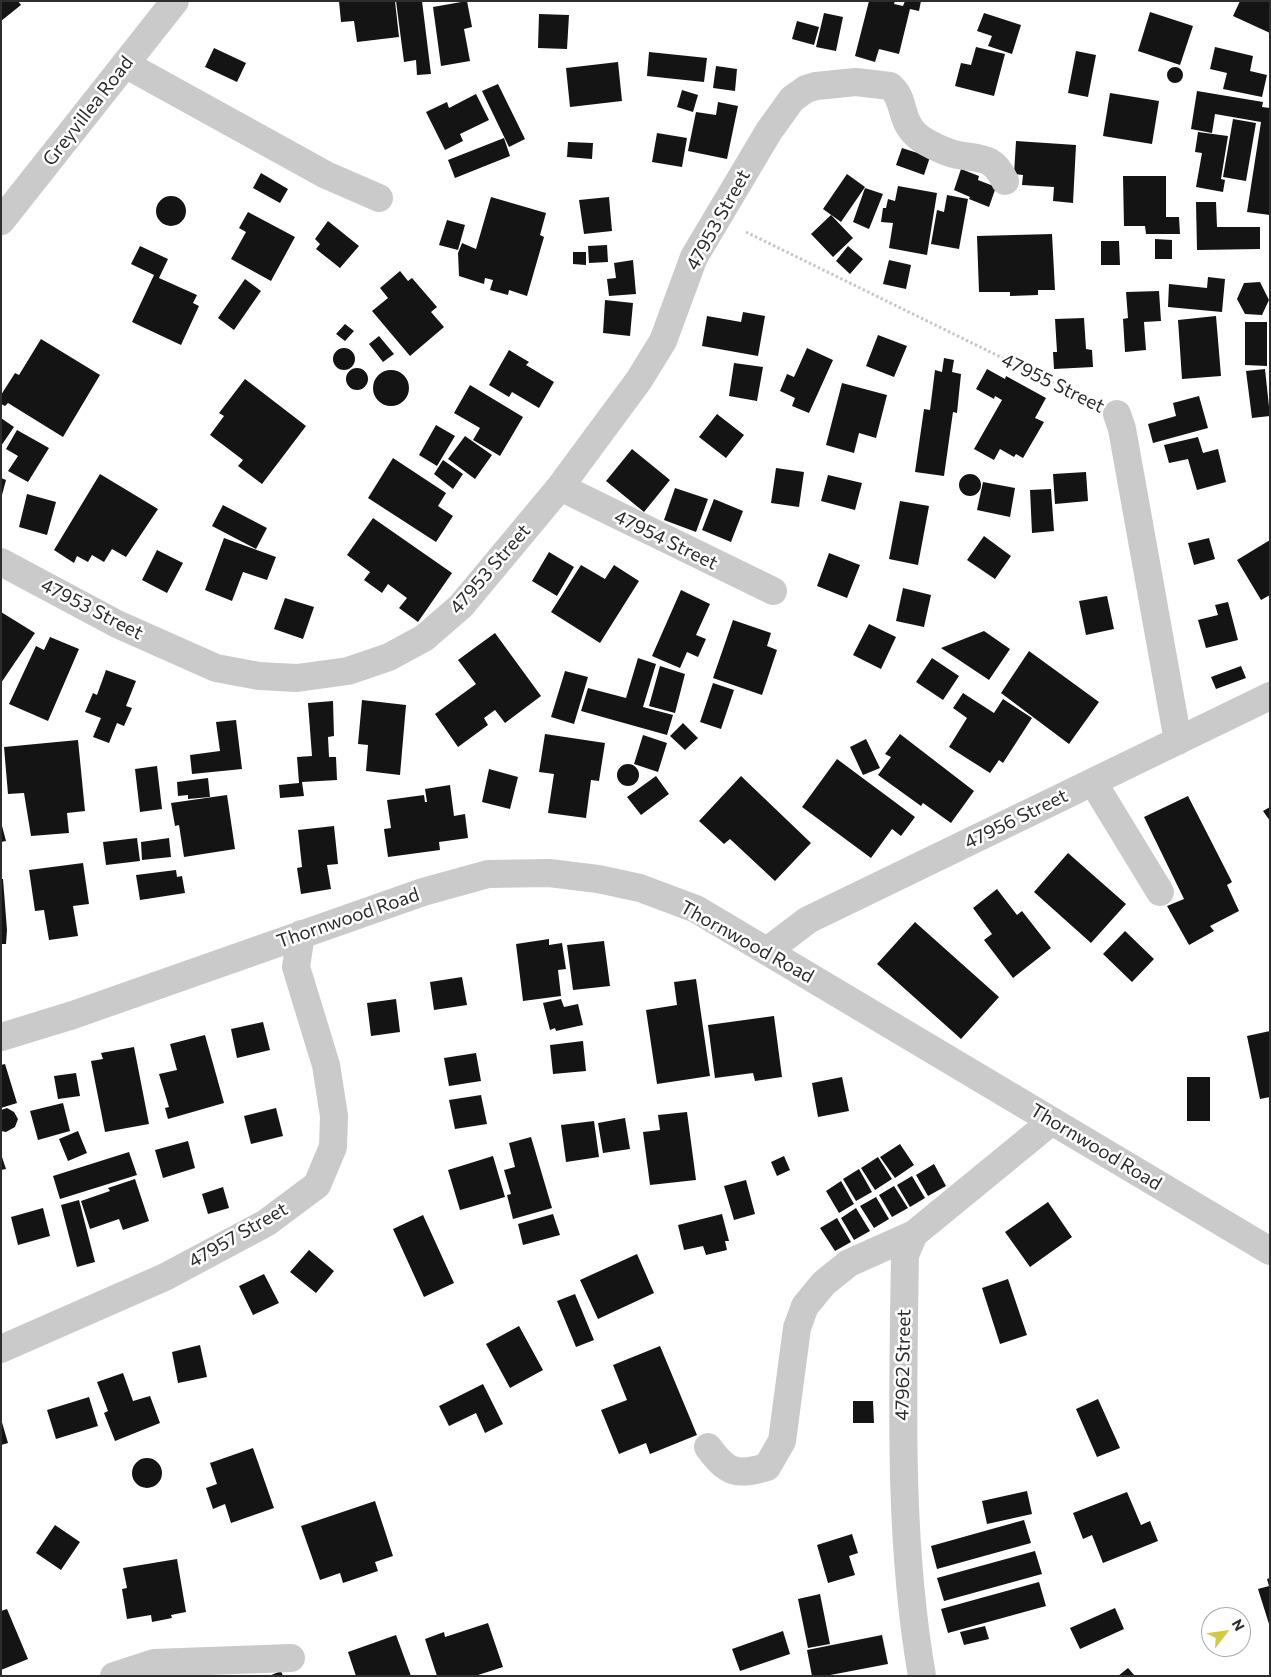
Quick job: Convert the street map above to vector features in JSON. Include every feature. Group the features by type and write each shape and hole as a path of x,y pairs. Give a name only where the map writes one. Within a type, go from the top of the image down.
{"street":[{"name":"Greyvillea Road","path":"1,221 175,1"},
{"path":"125,64 326,175 379,198"},
{"name":"47953 Street","path":"1,562 117,624 216,668 259,676 297,678 348,671 389,657 424,638 462,606 560,487 651,363 662,341 694,257 769,131 792,99 806,89 816,86 856,82 890,86 899,97 904,120 911,130 925,142 958,155 981,156 1000,170 1005,181"},
{"name":"47955 Street","path":"1117,414 1122,430 1178,741"},
{"name":"47954 Street","path":"560,487 773,591"},
{"name":"47956 Street","path":"767,951 808,920 1270,696"},
{"path":"1093,782 1160,892"},
{"name":"Thornwood Road","path":"1,1037 423,892 488,874 549,873 598,879 640,888 696,909 1270,1250"},
{"name":"47957 Street","path":"1,1349 165,1277 266,1223 317,1185 333,1147 334,1116 326,1065 296,967 301,934"},
{"name":"47962 Street","path":"922,1676 914,1620 902,1429 905,1254 914,1234 1052,1121"},
{"path":"708,1447 721,1466 745,1474 767,1467 782,1441 797,1328 805,1306 824,1283 849,1263 914,1234"},
{"path":"114,1676 154,1663 291,1658"}],"path":[{"name":"47955 Street","path":"718,218 1117,414"}],"building":[{"path":"1,1 18,1 21,5 1,21"},
{"path":"339,1 395,1 399,37 357,42 354,21 341,22"},
{"path":"396,1 422,1 431,74 417,75 416,60 404,62"},
{"path":"467,1 472,27 464,29 470,61 441,66 433,7"},
{"path":"869,1 895,1 894,4 903,6 905,1 921,1 919,11 910,9 899,54 879,49 875,62 855,56"},
{"path":"1240,1 1270,1 1270,33 1233,16"},
{"path":"1150,12 1193,26 1180,65 1138,51"},
{"path":"824,13 843,17 836,51 816,47"},
{"path":"984,13 1021,25 1012,54 988,46 992,36 977,31"},
{"path":"539,14 569,15 567,49 538,48"},
{"path":"797,21 819,27 814,45 792,39"},
{"path":"976,47 1005,54 994,96 955,86 961,63 971,65"},
{"path":"1215,47 1253,56 1250,71 1267,75 1262,97 1223,89 1227,73 1210,69"},
{"path":"214,48 246,63 237,82 205,67"},
{"path":"1076,51 1096,55 1088,97 1068,93"},
{"path":"649,52 707,58 704,82 647,76"},
{"path":"618,62 622,101 570,107 566,68"},
{"path":"716,66 737,69 735,91 713,88"},
{"path":"1172,67 1178,67 1183,72 1181,81 1172,83 1167,78 1167,72"},
{"path":"498,84 525,139 509,147 482,91"},
{"path":"682,90 698,95 693,112 677,107"},
{"path":"1197,91 1263,102 1262,107 1270,108 1270,215 1247,212 1261,122 1215,114 1212,133 1191,129"},
{"path":"1110,93 1159,101 1152,144 1103,136"},
{"path":"476,94 489,120 460,134 463,141 445,150 426,112 447,102 449,108"},
{"path":"718,102 738,106 727,159 688,151 696,112 716,115"},
{"path":"1233,119 1256,123 1246,181 1223,177"},
{"path":"1198,132 1228,136 1221,179 1225,180 1223,192 1196,187 1202,153 1195,152"},
{"path":"657,133 687,138 682,167 652,162"},
{"path":"504,138 510,156 455,178 448,160"},
{"path":"1016,141 1076,145 1073,203 1053,201 1054,187 1022,185 1023,175 1014,174"},
{"path":"568,142 593,143 592,159 567,157"},
{"path":"902,148 930,157 924,175 896,165"},
{"path":"961,169 979,176 978,180 996,187 989,207 969,199 970,197 954,190"},
{"path":"261,173 288,189 280,203 253,188"},
{"path":"847,174 865,187 841,222 823,209"},
{"path":"1123,176 1166,176 1166,217 1179,217 1180,234 1146,234 1145,226 1124,226"},
{"path":"898,186 937,193 927,255 889,248 893,223 881,222 883,208 886,208 888,199 895,201"},
{"path":"865,188 883,194 869,229 853,222"},
{"path":"947,195 968,199 959,249 931,244 937,210 944,212"},
{"path":"171,196 182,200 186,211 182,222 171,226 160,222 156,211 160,200"},
{"path":"491,197 546,213 540,235 544,237 527,296 509,290 508,295 490,290 493,280 485,278 484,284 459,276 458,253 462,243 476,249"},
{"path":"609,197 612,231 584,234 579,200"},
{"path":"1196,202 1216,202 1217,227 1260,227 1260,249 1197,250"},
{"path":"248,212 295,237 271,281 231,259 246,232 239,228"},
{"path":"831,215 853,238 833,257 811,234"},
{"path":"447,220 465,225 458,250 439,245"},
{"path":"328,221 359,246 340,268 316,249 320,244 315,239"},
{"path":"1052,234 1055,290 1038,290 1038,295 1010,296 1010,292 979,292 977,236"},
{"path":"1155,239 1172,240 1172,259 1155,259"},
{"path":"1101,241 1119,241 1120,265 1101,265"},
{"path":"607,245 608,262 589,263 588,246"},
{"path":"140,246 168,259 159,278 197,295 193,303 199,306 181,345 132,322 154,275 131,264"},
{"path":"848,246 863,259 850,274 836,261"},
{"path":"573,252 586,252 586,265 573,264"},
{"path":"633,260 636,294 609,296 607,279 616,278 614,263"},
{"path":"889,260 911,265 906,289 883,284"},
{"path":"400,271 408,281 412,278 437,307 431,312 444,327 410,356 372,311 388,298 380,288"},
{"path":"1208,277 1225,279 1222,312 1168,307 1169,284 1207,288"},
{"path":"245,279 261,291 234,330 218,318"},
{"path":"1260,282 1269,300 1262,315 1245,314 1237,299 1244,283"},
{"path":"1159,291 1161,321 1144,322 1146,350 1125,352 1123,319 1128,318 1126,292"},
{"path":"605,300 633,303 630,336 603,333"},
{"path":"743,312 765,316 758,356 702,346 707,316 741,322"},
{"path":"1216,316 1221,376 1182,379 1178,320"},
{"path":"1084,318 1086,349 1092,350 1093,367 1054,369 1053,352 1057,352 1055,319"},
{"path":"1245,322 1267,322 1267,366 1245,365"},
{"path":"345,324 354,331 345,341 336,334"},
{"path":"878,335 907,346 894,377 866,366"},
{"path":"379,336 394,354 383,362 369,344"},
{"path":"41,339 100,375 63,437 8,403 5,406 1,404 1,395 15,373 19,375"},
{"path":"344,348 352,351 355,359 352,367 344,370 336,367 333,359 336,351"},
{"path":"807,348 833,360 809,413 792,406 795,398 780,391 787,374 794,377"},
{"path":"509,350 529,362 526,365 554,382 539,408 512,392 509,397 489,385"},
{"path":"944,358 954,360 952,372 961,374 957,413 953,412 944,476 915,472 924,409 930,410 935,370 942,372"},
{"path":"734,363 763,367 757,401 729,396"},
{"path":"357,368 365,371 368,379 365,387 357,390 349,387 346,379 349,371"},
{"path":"987,369 1005,379 1006,376 1046,398 1035,418 1044,422 1023,458 1016,454 1014,457 1000,449 994,460 974,449 1002,400 995,396 994,399 976,389"},
{"path":"1265,369 1270,416 1252,418 1246,371"},
{"path":"391,370 398,371 404,375 408,381 408,395 404,401 398,405 391,406 384,405 378,401 374,395 373,388 374,381 378,375 384,371"},
{"path":"245,379 306,426 262,484 238,466 243,460 210,435 224,416 219,413"},
{"path":"842,383 887,395 876,438 859,433 854,453 826,445"},
{"path":"470,385 523,417 500,456 473,440 480,428 454,413"},
{"path":"1199,396 1208,428 1153,443 1148,424 1176,416 1173,403"},
{"path":"717,414 744,435 726,458 699,437"},
{"path":"1,418 14,427 1,446"},
{"path":"436,425 455,436 437,466 419,455"},
{"path":"17,430 49,448 28,482 8,471 18,456 6,449"},
{"path":"465,436 492,455 475,479 448,459"},
{"path":"1198,437 1203,453 1218,449 1226,482 1197,490 1188,459 1169,463 1164,445"},
{"path":"632,449 670,480 644,512 606,481"},
{"path":"393,458 446,493 438,506 453,516 436,542 368,498"},
{"path":"443,460 463,474 453,489 434,474"},
{"path":"776,468 804,472 799,507 771,503"},
{"path":"1086,472 1088,501 1055,504 1053,474"},
{"path":"100,474 158,509 126,557 112,549 104,562 92,555 88,562 77,556 74,563 54,550"},
{"path":"970,474 978,477 981,485 978,493 970,496 962,493 959,485 962,477"},
{"path":"828,475 862,483 855,510 821,501"},
{"path":"1,478 6,480 2,495 1,495"},
{"path":"983,482 1015,488 1010,517 977,510"},
{"path":"675,488 708,499 696,532 664,520"},
{"path":"1051,489 1054,531 1032,533 1030,490"},
{"path":"27,494 56,502 47,535 19,527"},
{"path":"714,499 743,511 731,542 702,530"},
{"path":"900,501 929,506 918,565 889,559"},
{"path":"223,505 267,528 256,549 212,526"},
{"path":"373,518 452,573 418,622 399,608 407,598 388,584 382,593 364,580 370,572 347,555"},
{"path":"984,536 1011,556 995,579 967,560"},
{"path":"224,538 276,557 267,580 243,572 232,601 205,590"},
{"path":"1209,538 1215,559 1194,565 1188,543"},
{"path":"1270,540 1270,595 1261,600 1237,560"},
{"path":"157,550 183,563 167,593 142,580"},
{"path":"549,552 574,567 557,596 532,581"},
{"path":"829,553 860,565 847,598 817,586"},
{"path":"581,565 605,579 614,565 639,581 600,643 551,612"},
{"path":"903,588 931,595 924,627 896,621"},
{"path":"681,590 710,604 696,635 706,639 698,657 687,652 680,668 652,656"},
{"path":"1107,596 1114,629 1086,635 1079,601"},
{"path":"285,598 314,607 303,639 274,629"},
{"path":"1228,602 1238,640 1206,648 1198,620 1218,615 1215,605"},
{"path":"1,612 35,633 1,683"},
{"path":"733,620 771,633 767,646 777,650 762,695 713,678"},
{"path":"869,624 896,637 881,669 853,655"},
{"path":"984,631 1010,649 989,680 941,648"},
{"path":"495,633 541,696 505,723 495,710 484,718 488,725 458,747 435,714 476,684 458,660"},
{"path":"50,637 79,649 48,721 9,704 36,646 44,650"},
{"path":"1029,651 1099,702 1069,744 1001,693"},
{"path":"638,658 656,664 643,707 673,715 667,735 581,711 588,688 626,698"},
{"path":"932,658 959,676 943,700 916,682"},
{"path":"660,666 685,674 675,713 649,706"},
{"path":"1241,666 1246,678 1216,689 1211,677"},
{"path":"106,670 136,681 126,706 132,708 124,726 117,723 109,743 93,737 101,718 85,712 93,693 97,695"},
{"path":"565,671 588,677 574,724 551,717"},
{"path":"713,683 734,690 721,729 700,722"},
{"path":"963,693 994,713 1003,699 1032,718 1003,763 999,760 990,773 949,747 967,718 953,708"},
{"path":"362,700 406,705 400,775 366,771 368,745 358,744"},
{"path":"333,701 334,736 328,737 329,757 336,757 337,780 302,782 304,796 280,798 279,785 299,783 297,757 312,756 308,703"},
{"path":"236,720 242,769 192,774 190,755 220,751 216,722"},
{"path":"683,723 698,738 685,750 670,736"},
{"path":"545,734 605,743 599,781 591,780 586,818 548,813 554,774 539,772"},
{"path":"900,734 974,791 951,823 923,803 921,806 878,775 891,757 885,754"},
{"path":"643,735 667,743 658,772 634,764"},
{"path":"866,739 880,768 863,775 850,747"},
{"path":"78,740 85,811 67,813 69,833 31,836 24,793 8,794 4,747"},
{"path":"837,759 915,817 901,836 892,829 871,858 802,807"},
{"path":"628,764 636,767 639,775 636,783 628,786 620,783 617,775 620,767"},
{"path":"157,766 162,809 140,812 135,769"},
{"path":"489,769 518,777 510,809 482,802"},
{"path":"656,776 669,794 641,815 627,797"},
{"path":"741,776 811,843 775,881 730,839 724,844 699,821"},
{"path":"208,778 210,797 188,799 188,795 178,796 177,782"},
{"path":"450,785 454,816 465,814 468,838 439,842 440,850 388,857 384,829 391,828 387,800 424,795 425,802 427,802 425,789"},
{"path":"227,795 235,849 184,857 179,825 175,826 171,803"},
{"path":"1188,796 1232,882 1227,885 1239,911 1210,926 1214,931 1189,945 1167,906 1184,899 1144,817"},
{"path":"1270,807 1270,821 1263,811"},
{"path":"1,822 6,841 1,842"},
{"path":"334,826 338,864 327,865 331,889 301,894 297,868 302,867 298,830"},
{"path":"137,838 140,861 106,865 103,842"},
{"path":"169,838 171,857 142,860 141,842"},
{"path":"1068,853 1126,904 1091,943 1034,892"},
{"path":"83,863 89,904 73,906 78,936 49,940 44,910 35,911 29,870"},
{"path":"176,870 177,877 182,876 185,893 140,900 136,875"},
{"path":"1,879 3,879 7,930 6,944 1,944"},
{"path":"997,889 1017,915 1022,911 1051,948 1013,978 984,940 992,934 973,908"},
{"path":"915,922 999,997 961,1039 877,964"},
{"path":"1125,931 1154,959 1132,982 1103,954"},
{"path":"549,939 549,945 562,943 566,969 558,970 561,996 523,1001 516,944"},
{"path":"604,941 610,986 573,990 567,945"},
{"path":"462,977 467,1005 434,1010 430,982"},
{"path":"696,979 710,1076 657,1084 646,1010 677,1005 674,982"},
{"path":"396,999 400,1032 371,1036 367,1003"},
{"path":"561,999 564,1007 578,1004 583,1025 556,1031 555,1028 550,1030 543,1003"},
{"path":"774,1016 782,1077 755,1081 753,1073 715,1078 708,1025"},
{"path":"263,1022 270,1050 237,1058 231,1029"},
{"path":"1270,1031 1270,1097 1260,1099 1247,1036"},
{"path":"205,1035 224,1103 168,1119 165,1108 169,1107 159,1074 177,1070 170,1044"},
{"path":"583,1041 586,1071 553,1074 550,1045"},
{"path":"134,1047 149,1124 105,1132 91,1061 103,1059 101,1053"},
{"path":"476,1053 481,1081 449,1086 444,1058"},
{"path":"5,1064 17,1103 1,1108 1,1065"},
{"path":"76,1073 80,1096 58,1099 54,1076"},
{"path":"842,1077 849,1111 818,1117 812,1083"},
{"path":"1187,1077 1210,1077 1210,1121 1187,1121"},
{"path":"481,1095 487,1124 455,1129 449,1100"},
{"path":"63,1103 70,1131 38,1140 30,1111"},
{"path":"7,1108 14,1112 18,1119 15,1127 6,1132 1,1131 1,1110"},
{"path":"276,1108 283,1136 251,1144 244,1116"},
{"path":"687,1112 696,1180 650,1185 643,1132 660,1130 658,1115"},
{"path":"625,1118 630,1149 603,1153 598,1123"},
{"path":"594,1121 599,1157 566,1162 561,1125"},
{"path":"78,1131 87,1153 68,1161 59,1139"},
{"path":"531,1137 552,1208 513,1219 507,1195 511,1194 504,1170 515,1167 509,1143"},
{"path":"188,1141 195,1168 163,1178 155,1150"},
{"path":"900,1144 914,1165 895,1178 880,1157"},
{"path":"129,1152 137,1175 60,1199 53,1176"},
{"path":"1,1154 6,1169 1,1170"},
{"path":"493,1156 505,1197 460,1210 448,1170"},
{"path":"784,1156 790,1170 777,1176 771,1162"},
{"path":"878,1157 892,1179 875,1190 861,1168"},
{"path":"934,1164 946,1186 928,1196 916,1175"},
{"path":"859,1169 872,1192 856,1201 843,1179"},
{"path":"912,1176 925,1198 910,1207 897,1185"},
{"path":"135,1179 149,1221 123,1230 119,1219 90,1229 81,1201 110,1191 108,1188"},
{"path":"746,1180 755,1214 734,1220 724,1186"},
{"path":"841,1181 854,1204 839,1213 826,1191"},
{"path":"894,1186 908,1208 892,1217 879,1195"},
{"path":"223,1187 229,1208 208,1214 202,1194"},
{"path":"876,1197 889,1219 874,1228 860,1206"},
{"path":"79,1200 95,1262 77,1267 61,1205"},
{"path":"1048,1202 1072,1237 1030,1267 1005,1232"},
{"path":"43,1208 50,1236 18,1245 11,1217"},
{"path":"856,1208 870,1231 854,1240 841,1218"},
{"path":"553,1214 560,1235 523,1245 518,1224"},
{"path":"722,1214 729,1241 725,1241 727,1250 706,1255 703,1246 684,1250 678,1225"},
{"path":"423,1215 454,1283 424,1297 393,1229"},
{"path":"837,1218 851,1242 835,1251 820,1228"},
{"path":"309,1250 334,1271 316,1293 290,1272"},
{"path":"637,1254 654,1293 598,1319 580,1280"},
{"path":"264,1274 279,1303 253,1315 239,1286"},
{"path":"1008,1279 1027,1335 1000,1344 982,1288"},
{"path":"575,1294 594,1340 576,1347 557,1301"},
{"path":"519,1326 543,1370 510,1388 486,1344"},
{"path":"200,1345 207,1377 178,1383 172,1352"},
{"path":"660,1346 697,1435 650,1454 646,1443 619,1454 601,1410 627,1400 613,1365"},
{"path":"123,1373 133,1401 150,1396 160,1423 115,1441 104,1413 108,1411 97,1382"},
{"path":"483,1384 503,1424 485,1433 476,1413 449,1426 439,1406"},
{"path":"89,1397 98,1426 56,1439 47,1410"},
{"path":"1098,1399 1120,1448 1097,1457 1076,1409"},
{"path":"853,1401 873,1401 874,1423 853,1423"},
{"path":"1,1419 8,1443 1,1445"},
{"path":"253,1448 274,1508 231,1523 225,1504 213,1509 206,1488 217,1484 210,1463"},
{"path":"147,1458 158,1462 162,1473 158,1484 147,1488 136,1484 132,1473 136,1462"},
{"path":"1027,1491 1032,1514 987,1524 982,1501"},
{"path":"1127,1492 1141,1525 1150,1521 1158,1541 1103,1563 1092,1535 1083,1539 1073,1513"},
{"path":"375,1501 393,1556 375,1562 378,1571 343,1583 340,1573 320,1580 301,1526"},
{"path":"1024,1520 1031,1543 937,1569 931,1546"},
{"path":"55,1525 80,1542 61,1570 36,1553"},
{"path":"852,1534 858,1553 849,1556 855,1575 828,1583 817,1545"},
{"path":"1035,1551 1042,1574 944,1601 937,1578"},
{"path":"177,1559 186,1612 171,1615 172,1618 152,1622 151,1615 127,1619 122,1589 127,1588 123,1568"},
{"path":"1270,1578 1269,1624 1258,1589 1269,1586 1267,1579"},
{"path":"1039,1582 1046,1606 948,1633 941,1609"},
{"path":"820,1594 830,1644 808,1648 798,1599"},
{"path":"1115,1608 1124,1629 1080,1649 1070,1628"},
{"path":"7,1609 28,1659 1,1670 1,1611"},
{"path":"488,1623 503,1667 475,1676 437,1676 425,1639 444,1632 445,1637"},
{"path":"985,1626 989,1639 964,1645 960,1632"},
{"path":"783,1631 790,1654 740,1671 732,1649"},
{"path":"396,1635 411,1676 356,1676 348,1652"},
{"path":"882,1635 888,1664 825,1676 812,1676 807,1650"},
{"path":"1128,1668 1135,1676 1118,1676"},
{"path":"281,1671 283,1676 269,1676"}]}
